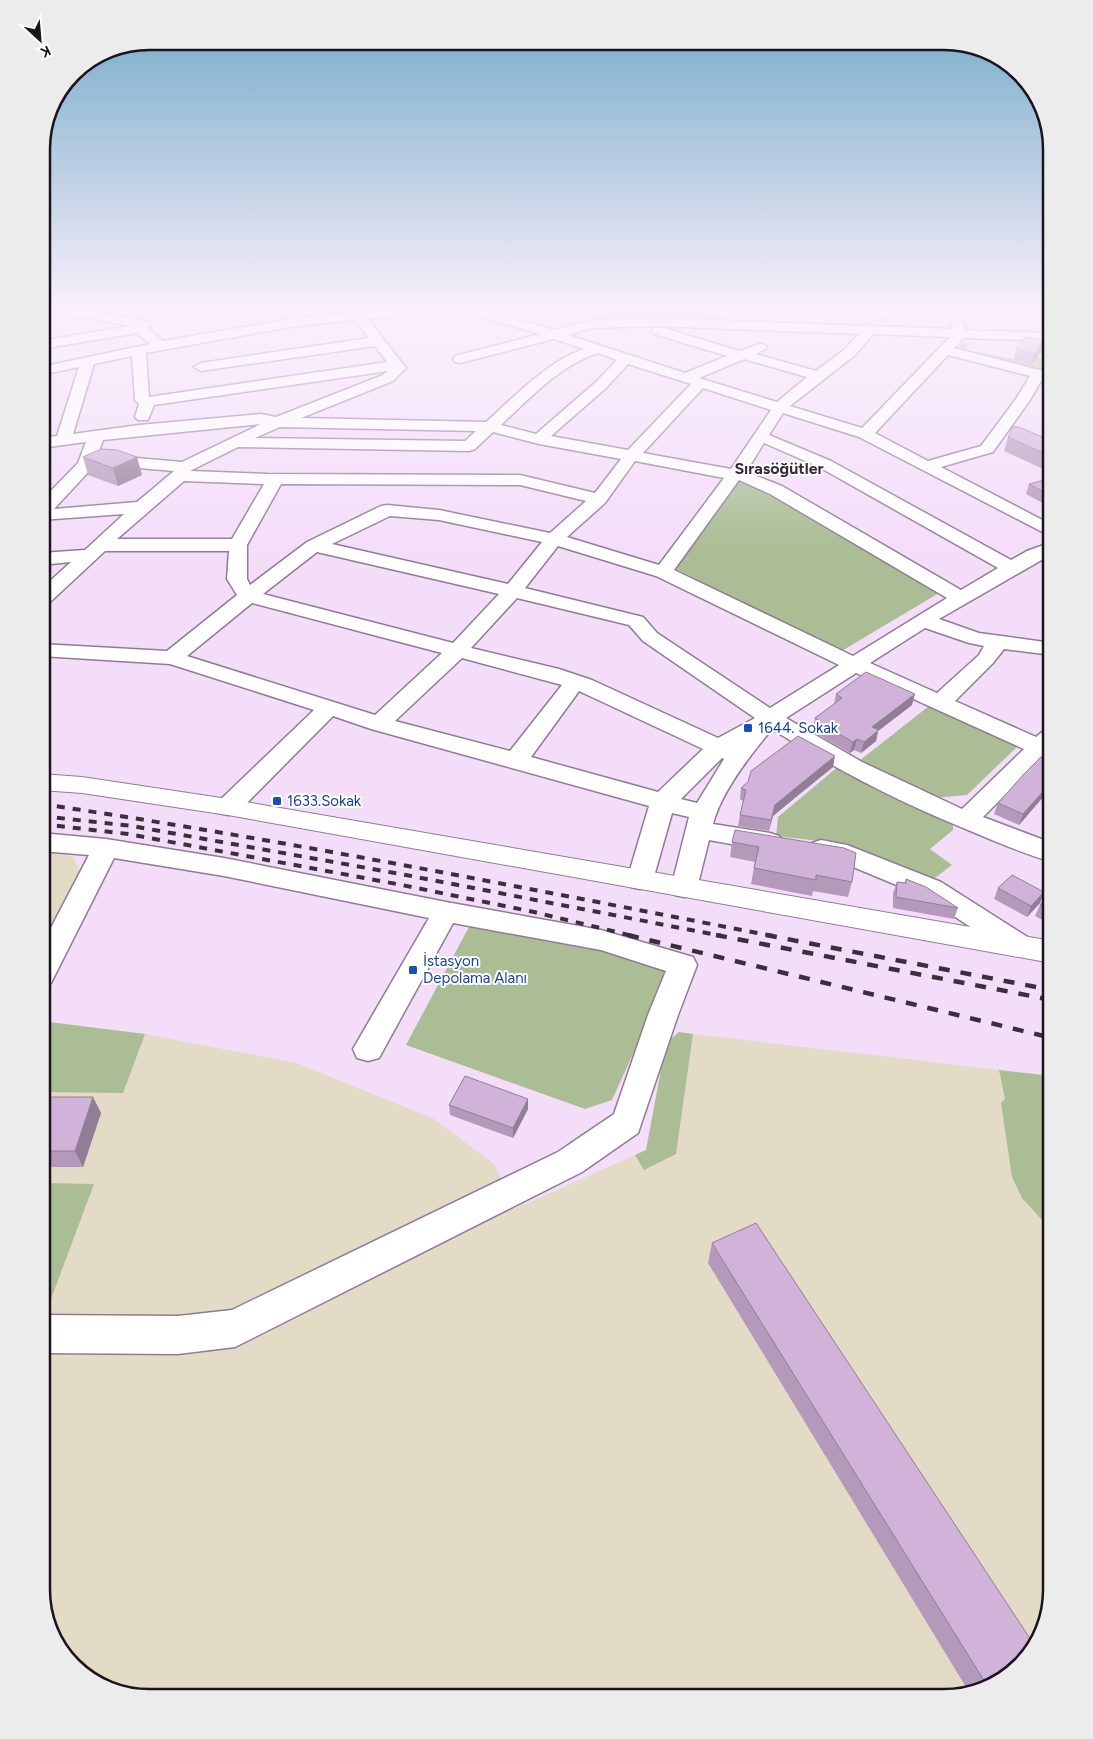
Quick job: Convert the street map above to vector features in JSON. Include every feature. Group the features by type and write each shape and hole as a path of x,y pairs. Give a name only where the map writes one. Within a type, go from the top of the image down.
{"main road":[{"path":"50,783 82,785 228,807 1043,950"}],"street":[{"path":"63,441 80,387"},
{"path":"141,387 142,400 147,402 246,387"},
{"path":"205,387 206,393"},
{"path":"50,592 142,506 182,472 277,422 365,387"},
{"path":"234,443 469,446 519,400 536,387"},
{"path":"540,439 590,387"},
{"path":"379,724 457,651 512,591 554,539 599,499 630,456 696,387"},
{"path":"714,387 865,434 1043,527"},
{"path":"663,572 735,475 780,406 804,387"},
{"path":"865,434 910,387"},
{"path":"928,466 987,449 1023,400 1035,387"},
{"path":"139,430 147,402"},
{"path":"50,442 139,430 261,419 277,422 491,427 540,439 748,477 776,490 961,598"},
{"path":"998,433 1018,435"},
{"path":"50,504 89,460 96,436"},
{"path":"760,437 781,444 825,464 1012,568"},
{"path":"89,460 125,461 182,472 275,479 520,480 599,499"},
{"path":"275,479 238,544 237,579 248,596 551,674 575,682 653,716 728,752"},
{"path":"50,513 142,506"},
{"path":"172,658 248,596 314,546 387,510 439,515 554,539 663,572 854,664 940,703 1043,743"},
{"path":"50,558 96,550 238,544"},
{"path":"314,546 512,591 636,622 650,638 768,719 884,783 965,820 1043,850"},
{"path":"640,880 664,802 768,719 923,620 1043,552"},
{"path":"923,620 976,639 1043,648"},
{"path":"940,703 986,659 998,642"},
{"path":"1026,646 1043,645"},
{"path":"50,651 172,658 379,724 664,802 701,822 795,845 838,851 932,889 1019,946"},
{"path":"516,760 575,682"},
{"path":"228,807 329,707"},
{"path":"965,820 1043,750"},
{"path":"684,888 701,822 728,752"},
{"path":"50,843 106,848 224,867 446,912 601,940 683,965 663,1016 627,1123 570,1162 235,1328 178,1335 50,1334"},
{"path":"50,957 106,848"},
{"path":"368,1049 446,912"}],"shaded area":[{"path":"50,853 73,856 80,873 50,931"},
{"path":"50,1022 145,1034 297,1063 434,1119 494,1164 514,1209 635,1155 645,1169 676,1154 693,1034 1043,1075 1043,1590 1040,1615 1035,1628 1030,1639 1014,1660 988,1679 976,1684 944,1689 143,1689 117,1684 105,1679 84,1664 60,1634 55,1622 50,1596"}],"green space":[{"path":"735,480 746,481 765,489 939,593 840,652 672,567"},
{"path":"929,706 1019,745 967,795 933,798 859,761"},
{"path":"840,765 953,822 953,830 930,849 952,865 928,883 845,844 776,836 778,817"},
{"path":"470,925 660,962 668,977 612,1100 585,1109 406,1045"},
{"path":"50,1022 145,1034 123,1093 50,1092"},
{"path":"679,1032 693,1034 676,1154 644,1170 635,1155 646,1150 666,1043"},
{"path":"999,1070 1043,1075 1043,1221 1022,1198 1012,1177 1001,1103 1005,1099"},
{"path":"50,1183 94,1184 50,1302"}],"building":[{"path":"1013,427 1019,427 1043,437 1043,453 1008,437"},
{"path":"101,449 117,450 137,457 113,468 83,457"},
{"path":"1043,480 1043,491 1029,484"},
{"path":"866,672 915,694 872,727 879,730 864,742 857,739 853,742 816,721 818,720 815,718 842,698 836,694"},
{"path":"798,736 835,756 775,805 771,820 740,815 746,790 741,788 748,782 751,771"},
{"path":"1043,755 1043,792 1023,814 998,803"},
{"path":"735,830 844,848 856,853 852,882 816,875 816,880 754,868 759,847 732,842"},
{"path":"1012,875 1043,893 1031,906 998,888"},
{"path":"906,879 926,887 958,908 896,897 897,882 906,883"},
{"path":"465,1076 528,1099 513,1128 449,1105"},
{"path":"50,1097 93,1097 75,1151 50,1151"},
{"path":"756,1223 1030,1639 1014,1660 999,1672 984,1681 712,1243"}],"railway":[{"path":"50,805 316,849 773,936"},
{"path":"50,817 132,826 406,875 722,936"},
{"path":"50,825 128,834 402,885 534,912 633,936"},
{"path":"628,935 1043,1036"},
{"path":"716,935 1043,998"},
{"path":"766,935 1043,988"}],"place":[{"name":"1644. Sokak","path":"748,728"},
{"name":"1633.Sokak","path":"277,801"},
{"name":"İstasyon Depolama Alanı","path":"413,970"}],"district":[{"name":"Sırasöğütler","path":"779,468"}]}
